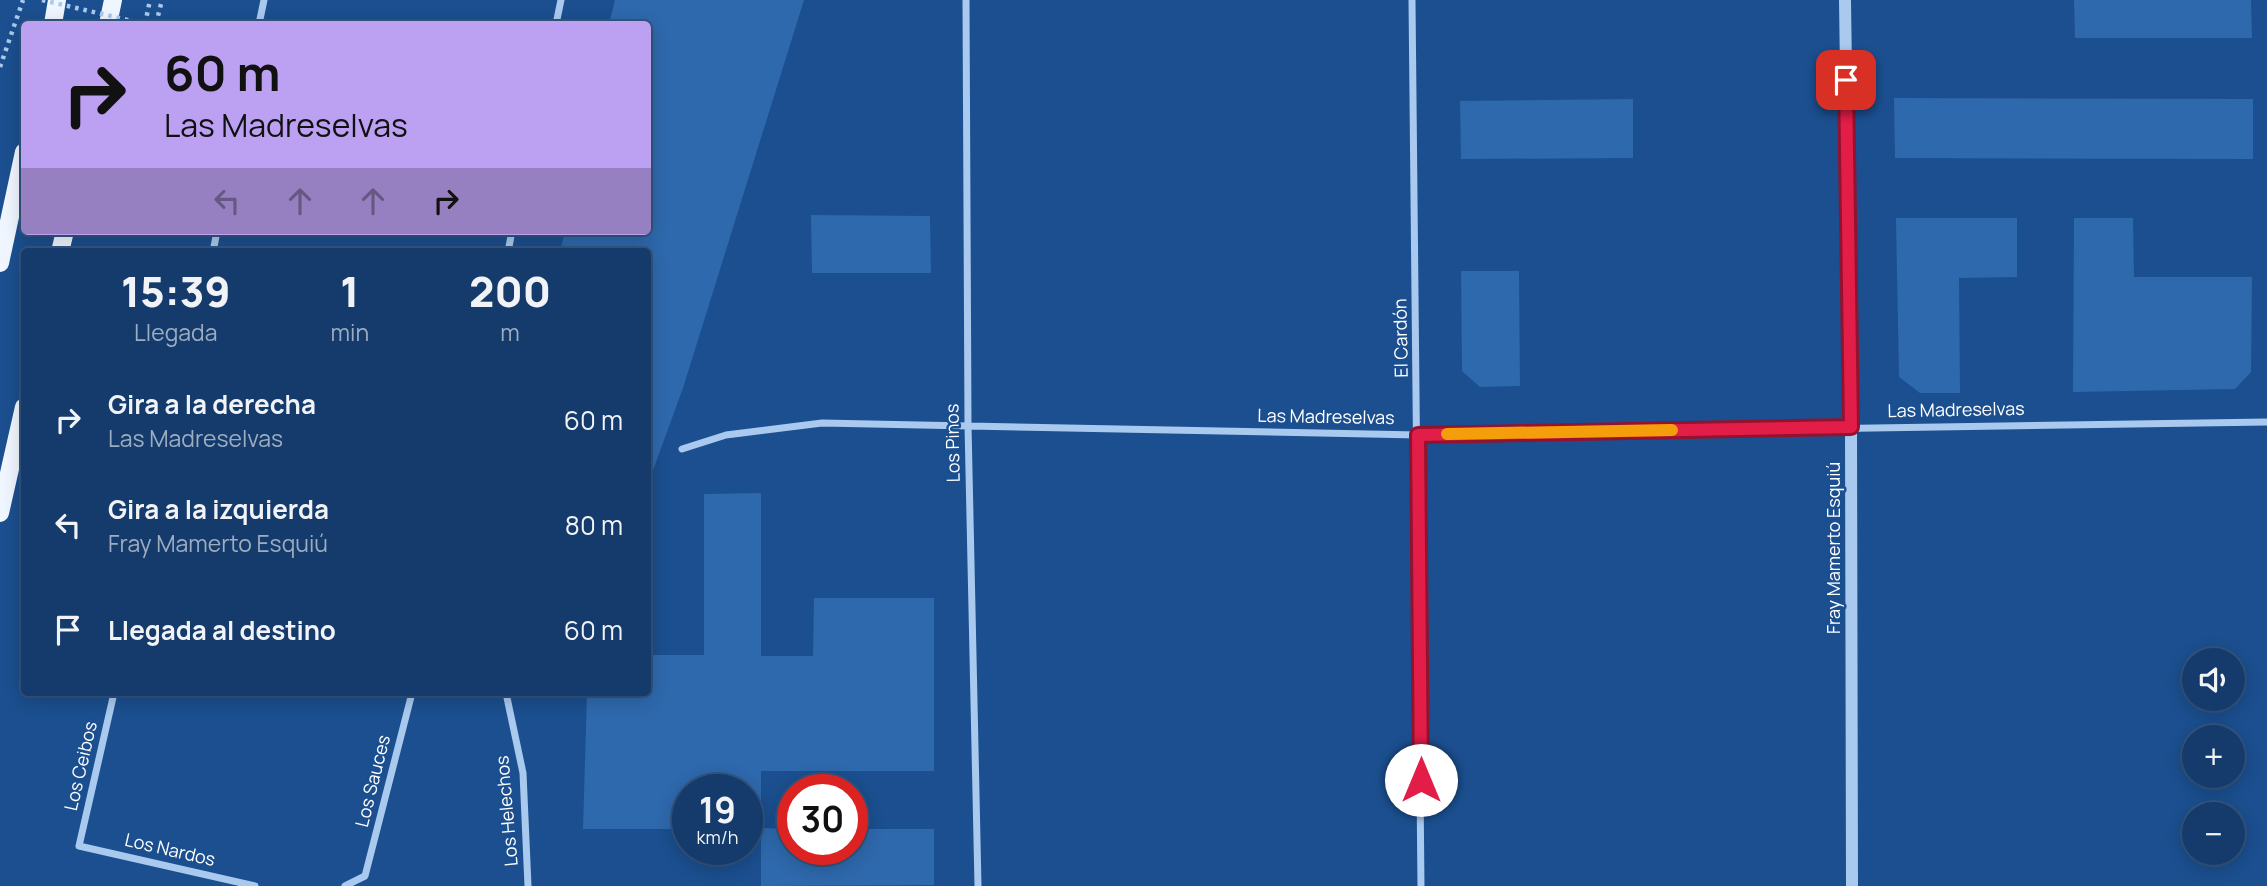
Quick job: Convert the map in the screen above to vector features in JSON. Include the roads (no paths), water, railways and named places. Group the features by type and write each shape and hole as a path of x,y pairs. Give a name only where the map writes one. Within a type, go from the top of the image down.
{"main road":[{"path":"54,21 57,0"},
{"path":"109,21 113,0"},
{"path":"0,263 21,166"},
{"path":"0,513 21,420"}],"street":[{"path":"260,21 264,0"},
{"path":"557,21 561,0"},
{"name":"Los Pinos","path":"966,0 968,425 978,886"},
{"name":"El Cardón","path":"1412,0 1422,886"},
{"name":"Fray Mamerto Esquiú","path":"1845,0 1851,427 1852,886"},
{"name":"Las Madreselvas","path":"682,449 726,435 822,423 1418,435 2267,422"},
{"name":"Los Ceibos","path":"79,846 113,696"},
{"name":"Los Sauces","path":"345,886 365,876 410,696"},
{"name":"Los Helechos","path":"507,696 523,773 528,886"},
{"name":"Los Nardos","path":"79,846 255,886"}]}
